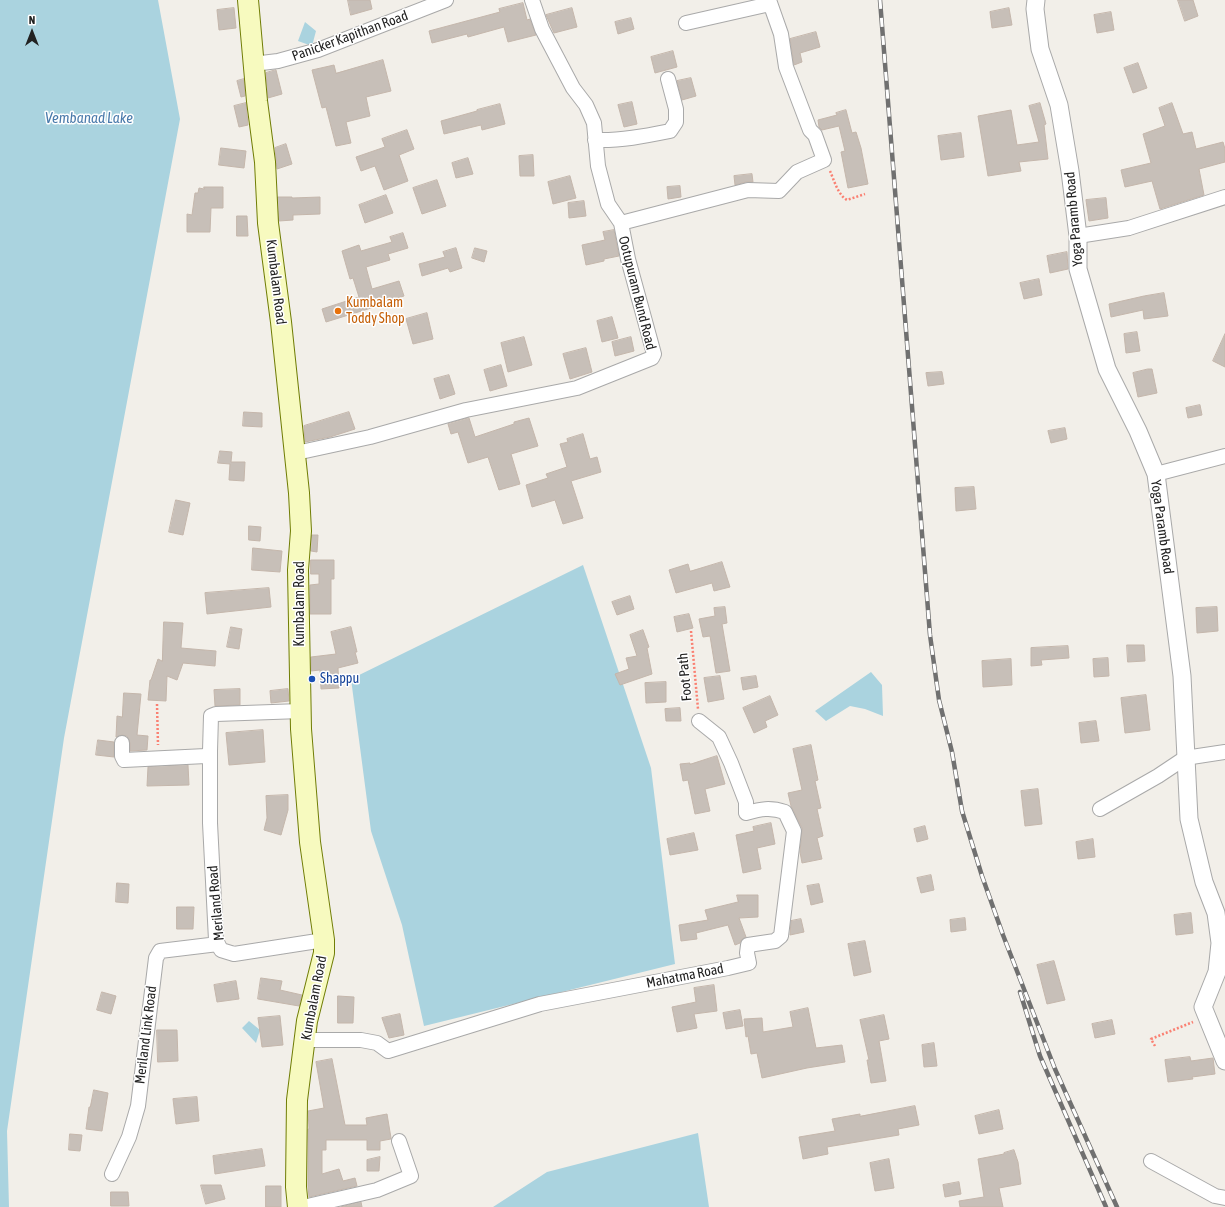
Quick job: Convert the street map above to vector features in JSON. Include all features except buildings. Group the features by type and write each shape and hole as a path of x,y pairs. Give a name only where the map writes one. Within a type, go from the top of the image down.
{"main road":[{"name":"Kumbalam Road","path":"248,0 253,64 264,162 268,223 296,453 301,531 298,570 301,729 310,842 324,940 324,953 307,1020 298,1100 296,1186 298,1207"}],"street":[{"name":"Panicker Kapithan Road","path":"253,64 278,61 318,50 446,0"},
{"path":"532,0 548,42 573,88 586,105 594,123 598,166 608,204 621,223"},
{"name":"Yoga Paramb Road","path":"1036,0 1035,9 1040,49 1059,105 1071,177 1078,236 1078,269 1107,369 1138,431 1156,474 1182,676 1189,819 1204,882 1216,913 1220,943 1217,972 1203,1007 1225,1061"},
{"path":"686,23 770,2 781,34 786,67 810,130 815,134 824,160"},
{"path":"595,140 610,141 670,131 676,122 676,109 668,79"},
{"name":"Ootupuram Bund Road","path":"296,453 370,437 466,410 577,388 652,358 654,354 628,259 621,223 748,190 779,191 797,172 824,160"},
{"path":"1078,236 1129,228 1225,198"},
{"path":"1156,474 1225,456"},
{"path":"122,743 122,756 124,760 206,756 210,751 211,716 216,714 301,711"},
{"name":"Mahatma Road","path":"305,1040 361,1040 377,1043 388,1051 540,1004 749,963 747,953 748,945 775,941 781,936 794,831 785,812 761,808 746,813 746,802 731,763 718,737 699,721"},
{"name":"Meriland Road","path":"210,751 210,823 216,940 221,950 234,954 324,940"},
{"path":"1100,809 1158,776 1185,758 1225,752"},
{"name":"Meriland Link Road","path":"112,1174 129,1137 138,1106 156,958 160,951 218,944"},
{"path":"303,1207 376,1190 410,1176 399,1141"},
{"path":"1151,1161 1214,1196 1225,1198"}],"path":[{"path":"824,160 843,198 847,200 865,194"},
{"name":"Foot Path","path":"691,632 699,721"},
{"path":"157,704 159,758"},
{"path":"1155,1046 1151,1039 1207,1017"}],"water":[{"name":"Vembanad Lake","path":"0,0 158,0 180,119 64,738 7,1131 9,1207 0,1207"},
{"path":"305,22 316,31 312,46 298,41"},
{"path":"583,565 651,768 675,964 424,1026 402,925 371,831 351,679"},
{"path":"871,672 882,685 883,716 865,709 850,706 826,721 815,711"},
{"path":"249,1021 260,1030 256,1043 242,1028"},
{"path":"698,1133 709,1207 493,1207 547,1172"}],"railway":[{"path":"880,0 930,635 939,700 952,752 962,811 982,876 1003,935 1055,1069 1117,1207"},
{"path":"1020,992 1040,1056 1106,1207"}],"place":[{"name":"Kumbalam Toddy Shop","path":"338,311"},
{"name":"Shappu","path":"312,679"}]}
